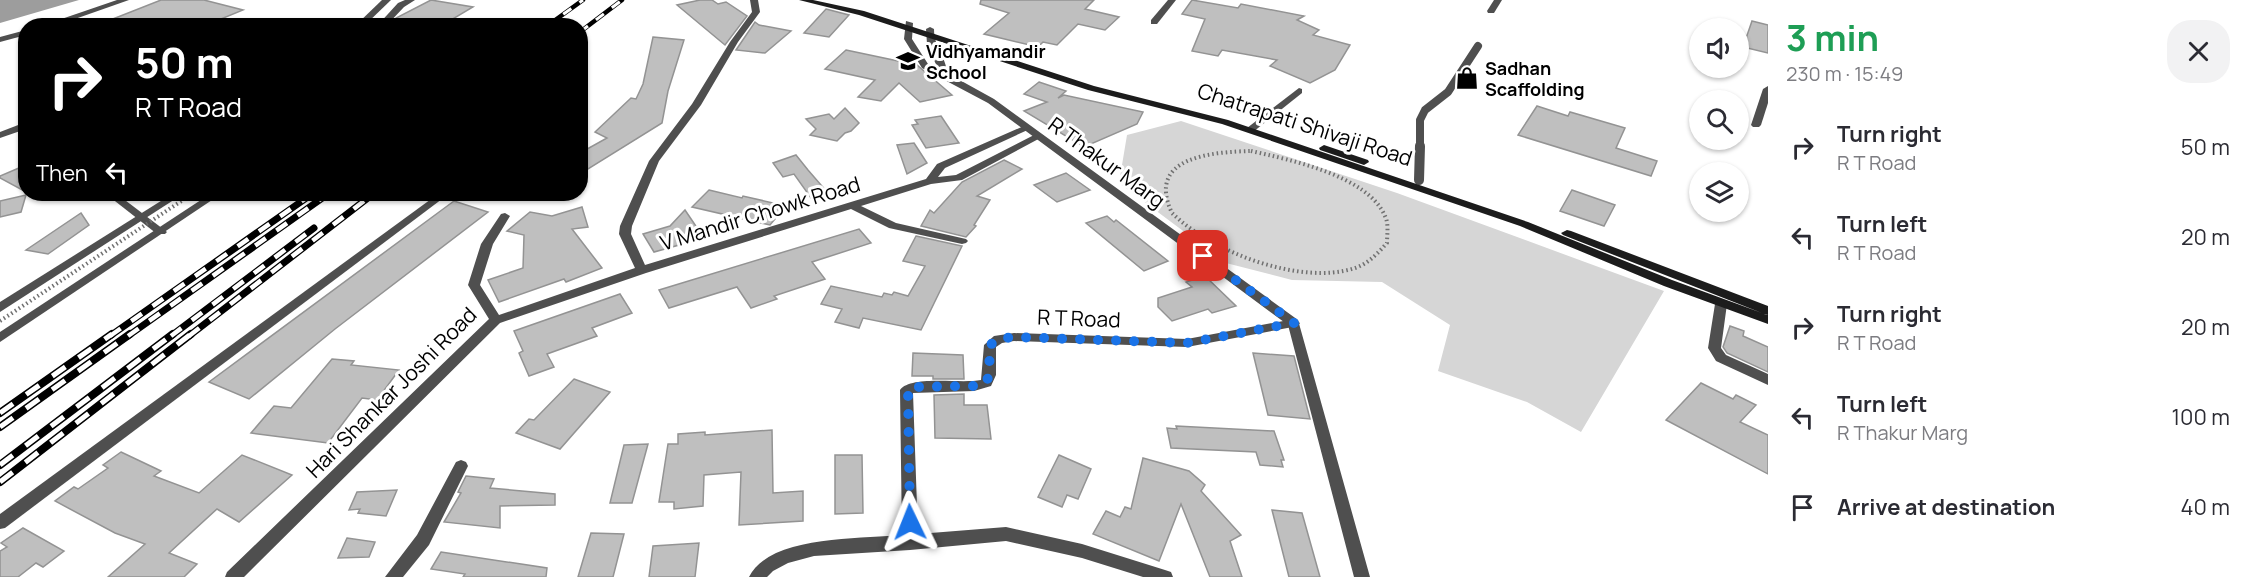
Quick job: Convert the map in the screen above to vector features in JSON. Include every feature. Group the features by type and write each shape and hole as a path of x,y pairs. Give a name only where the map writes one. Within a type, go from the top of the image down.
{"main road":[{"path":"803,0 930,32 1091,87 1253,128 1526,221 1768,311"},
{"path":"822,0 908,26"},
{"name":"Chatrapati Shivaji Road","path":"1253,128 1419,180 1466,200"},
{"path":"1526,221 1721,304 1768,320"}],"street":[{"path":"70,18 125,0"},
{"path":"368,18 387,0"},
{"path":"389,18 401,5 411,0"},
{"path":"642,270 625,234 626,226 654,161 696,105 734,42 756,12 754,0"},
{"path":"1154,22 1172,0"},
{"path":"1491,11 1498,0"},
{"name":"R Thakur Marg","path":"908,26 910,46 925,66 991,101 1294,323"},
{"path":"930,32 930,45 943,66 942,74"},
{"path":"0,40 18,34"},
{"path":"1756,125 1768,89"},
{"path":"1253,128 1299,90"},
{"path":"0,135 18,128"},
{"name":"V Mandir Chowk Road","path":"496,320 642,270 930,181 941,166 1027,128"},
{"path":"930,181 958,178 1039,136"},
{"path":"120,201 162,232"},
{"path":"0,308 166,201"},
{"path":"0,338 206,201"},
{"path":"0,523 433,201"},
{"path":"851,205 893,226 962,242"},
{"name":"Hari Shankar Joshi Road","path":"233,577 496,320 474,285 487,244 505,216"},
{"path":"1721,304 1713,348 1721,358 1768,380"},
{"path":"1294,323 1362,577"},
{"name":"R T Road","path":"910,543 906,397 908,390 912,387 974,386 986,383 989,375 990,345 1006,338 1187,343 1294,323"},
{"path":"393,577 423,540 461,466"},
{"path":"757,577 760,572 783,557 814,549 1006,534 1082,551 1165,577"}],"lane":[{"path":"1419,180 1420,120 1425,110 1448,92 1478,46"}],"path":[{"path":"1251,151 1290,160 1329,174 1354,185 1377,202 1386,219 1387,243 1372,260 1353,268 1323,272 1289,269 1244,258 1198,234 1172,213 1166,193 1169,174 1176,166 1194,157 1212,152 1251,151"},
{"path":"0,321 181,201"}],"shaded area":[{"path":"0,0 79,0 0,23"},
{"path":"1181,121 1397,193 1664,291 1581,432 1527,402 1438,371 1450,325 1382,282 1292,280 1226,263 1119,183 1127,135"}],"building":[{"path":"161,0 204,0 243,10 224,18 115,18"},
{"path":"431,0 473,7 454,18 396,18"},
{"path":"712,0 718,4 726,2 747,16 725,45 677,5"},
{"path":"981,0 1094,0 1085,9 1119,17 1105,30 1078,24 1057,45 1043,42 1038,47 984,34 1009,13 980,4"},
{"path":"1192,0 1238,8 1241,4 1304,16 1297,20 1319,30 1313,35 1350,45 1335,70 1310,83 1270,66 1277,60 1222,50 1218,56 1192,51 1205,19 1182,14"},
{"path":"826,9 849,15 829,37 804,33"},
{"path":"1752,21 1768,25 1768,53 1749,48 1749,30"},
{"path":"755,22 759,25 791,31 765,53 736,50"},
{"path":"653,37 684,40 668,91 662,123 588,169 588,149 607,138 595,132 631,98 636,99 643,84"},
{"path":"846,50 917,65 952,95 920,102 899,83 881,101 858,97 875,80 825,69"},
{"path":"1039,82 1066,91 1058,98 1064,95 1143,112 1137,124 1084,147 1024,111 1047,102 1024,94"},
{"path":"1537,106 1568,116 1570,112 1625,128 1616,148 1657,161 1651,176 1518,135"},
{"path":"845,108 859,123 851,131 845,133 837,141 810,135 816,129 806,119 829,114 834,119"},
{"path":"941,116 959,143 926,148 912,125 918,124 915,120"},
{"path":"914,143 927,163 907,174 897,145"},
{"path":"796,155 828,193 811,198 794,174 783,177 773,163"},
{"path":"1004,160 1022,169 977,196 990,200 974,225 976,226 966,237 921,226 930,210 934,213 962,182"},
{"path":"18,168 18,188 0,178"},
{"path":"1066,173 1090,190 1057,202 1034,185"},
{"path":"709,190 786,206 770,225 692,207"},
{"path":"1572,190 1615,205 1604,226 1560,211"},
{"path":"18,197 18,201 24,201 21,212 0,217 0,201"},
{"path":"454,201 488,212 335,329 249,399 209,382"},
{"path":"582,207 588,227 572,229 602,268 566,282 564,279 499,302 488,280 523,268 524,235 507,231 530,212 552,216"},
{"path":"685,210 704,238 654,252 643,234 670,226"},
{"path":"81,213 89,225 48,254 26,250"},
{"path":"1107,216 1114,222 1116,220 1168,261 1144,271 1086,223"},
{"path":"859,229 871,243 812,262 825,279 774,296 777,299 751,308 737,287 669,308 659,290"},
{"path":"916,236 962,246 921,330 863,318 859,328 835,322 842,309 821,304 831,286 882,297 884,293 892,295 894,292 908,296 925,266 903,261"},
{"path":"1205,276 1236,306 1212,313 1208,309 1172,321 1158,307 1158,298 1192,287 1186,282"},
{"path":"620,294 632,313 592,328 597,336 547,354 554,367 529,376 519,353 523,351 514,331"},
{"path":"1730,326 1744,331 1743,336 1768,347 1768,372 1727,353 1723,347"},
{"path":"913,353 963,355 964,379 912,376"},
{"path":"1253,353 1294,356 1310,419 1268,415"},
{"path":"332,359 354,361 351,365 399,370 377,400 362,398 328,443 251,433 274,406 291,408"},
{"path":"574,379 610,392 560,449 516,433 529,419 534,420"},
{"path":"1701,383 1733,399 1736,395 1756,405 1740,422 1768,435 1768,474 1666,420"},
{"path":"964,394 964,405 987,405 991,439 935,438 934,395"},
{"path":"1176,426 1274,431 1284,460 1281,460 1283,467 1260,465 1256,452 1171,448 1167,428 1177,429"},
{"path":"772,430 773,493 803,491 803,521 739,525 741,472 704,475 703,506 674,509 674,502 659,502 668,444 678,444 678,434 705,432 705,435"},
{"path":"648,444 632,503 610,503 624,445"},
{"path":"121,452 161,471 154,476 199,493 242,455 292,475 239,522 217,509 169,553 197,564 184,577 108,577 145,544 115,533 55,501 74,487 78,489 108,468 103,465"},
{"path":"835,455 862,455 863,513 835,514"},
{"path":"1059,455 1091,469 1078,499 1067,495 1062,507 1038,497"},
{"path":"1143,458 1189,471 1205,485 1201,491 1241,535 1230,541 1242,577 1210,577 1181,504 1159,561 1093,534 1106,511 1120,517 1125,507 1131,509"},
{"path":"466,476 494,479 490,488 555,494 555,505 500,506 500,528 444,522 461,493 458,492"},
{"path":"397,490 386,516 358,513 360,509 349,510 357,492"},
{"path":"1272,510 1302,513 1320,577 1289,577"},
{"path":"23,528 64,551 43,567 36,563 18,577 0,577 0,551 7,547 1,543"},
{"path":"591,533 624,534 613,577 578,577"},
{"path":"347,538 375,542 369,557 338,558"},
{"path":"699,543 695,577 649,577 653,546"},
{"path":"441,552 547,568 546,577 463,577 465,574 431,569"}],"railway":[{"path":"558,18 583,0"},
{"path":"588,26 622,0"},
{"path":"110,336 302,201"},
{"path":"128,336 318,201"},
{"path":"189,336 364,201"},
{"path":"171,336 314,228"},
{"path":"0,413 112,334"},
{"path":"0,427 130,334"},
{"path":"0,465 173,334"},
{"path":"0,482 191,334"}],"place":[{"name":"Vidhyamandir School","path":"908,61"},
{"name":"Sadhan Scaffolding","path":"1467,78"}],"route":[{"path":"910,522 906,397 908,390 912,387 974,386 986,383 989,375 990,345 999,339 1014,337 1187,343 1294,323 1203,256"}]}
